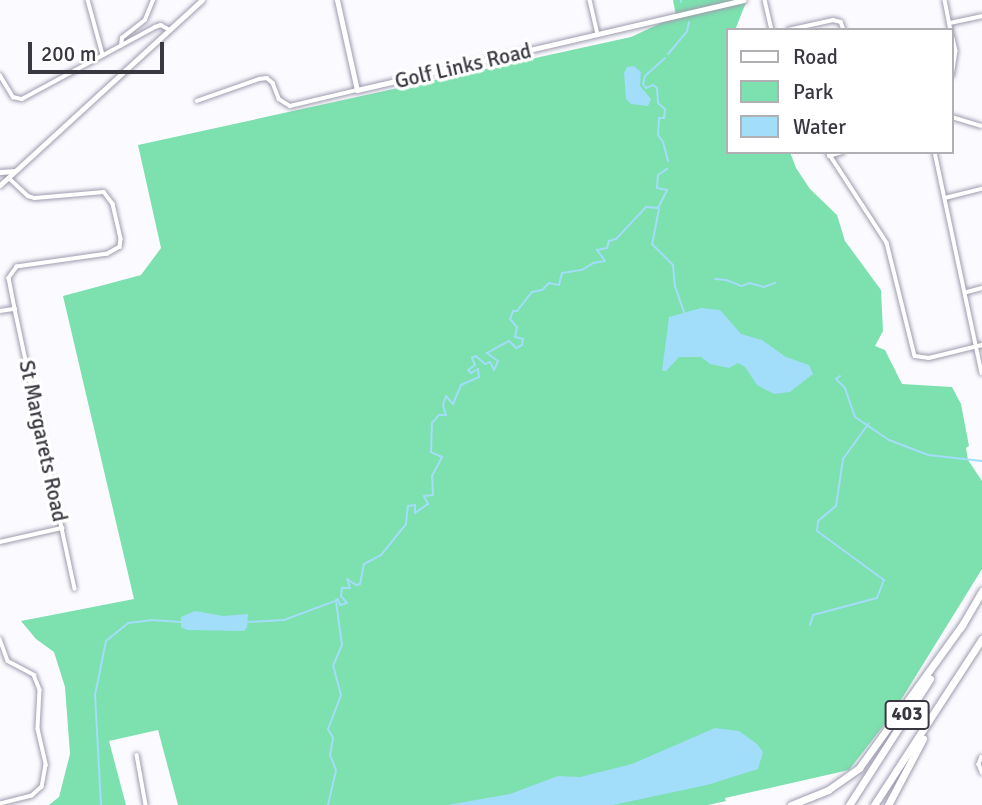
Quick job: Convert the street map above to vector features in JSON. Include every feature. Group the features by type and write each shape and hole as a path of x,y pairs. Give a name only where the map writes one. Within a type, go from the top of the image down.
{"highway":[{"name":"403","path":"849,805 982,591"},
{"path":"791,805 828,790 859,768 963,624"},
{"name":"403","path":"874,805 982,639"},
{"path":"888,805 942,701"}],"main road":[{"path":"0,184 202,0"},
{"path":"337,0 357,90"},
{"name":"Golf Links Road","path":"357,90 744,0"},
{"path":"0,173 12,174"}],"street":[{"path":"88,0 103,55"},
{"path":"121,46 122,38 145,20 153,0"},
{"path":"590,0 598,34"},
{"path":"765,0 772,28"},
{"path":"944,0 951,28"},
{"path":"950,23 982,16"},
{"path":"797,28 833,20 841,22 843,28"},
{"path":"0,75 2,87 13,97 22,99 161,24 170,30"},
{"path":"954,42 954,64"},
{"name":"Golf Links Road","path":"197,101 267,78 279,99 290,106 357,90"},
{"path":"954,118 981,125"},
{"path":"828,154 887,243 915,356 929,358 982,345"},
{"path":"935,154 982,373"},
{"name":"St Margarets Road","path":"12,174 28,196 35,198 104,192 113,204 121,239 121,247 108,254 17,267 9,278 75,589"},
{"path":"945,198 982,189"},
{"path":"966,292 982,288"},
{"path":"0,311 15,309"},
{"path":"0,542 62,528"},
{"path":"0,639 8,661 34,675 40,690 38,729 46,776 42,787 32,796 0,804"},
{"path":"137,755 146,805"},
{"path":"982,757 979,764 982,772"}],"green space":[{"path":"673,0 747,0 736,28 726,28 726,154 791,154 796,168 810,189 837,215 845,241 881,290 883,331 875,346 885,350 902,384 952,387 961,404 969,446 966,448 968,460 982,481 982,569 891,716 849,770 725,798 726,801 708,805 178,805 158,730 109,741 126,805 49,805 59,797 70,754 65,687 54,652 36,639 21,621 134,599 63,296 141,275 161,248 138,145 631,37 676,16"}],"water":[{"path":"634,66 641,72 640,86 651,99 648,106 631,104 626,99 624,73 627,67"},
{"path":"701,308 720,310 741,334 762,340 786,357 809,365 813,374 790,392 774,394 757,385 745,367 738,363 729,368 710,364 701,357 679,357 666,371 662,371 669,317"},
{"path":"195,611 223,616 248,614 247,627 244,631 187,630 181,627 181,617"},
{"path":"715,728 739,731 757,744 763,752 758,769 707,785 613,805 447,805 510,794 558,776 580,777 632,764"}],"waterway":[{"path":"668,54 687,31 689,22"},
{"path":"665,58 645,76 643,84 646,88 653,85 657,88 658,103 665,109 664,118 659,118 658,135 663,142 668,161"},
{"path":"336,600 338,599 340,605 347,603 341,596 342,588 350,588 347,579 356,585 360,584 364,564 381,555 406,524 408,506 415,505 415,513 428,504 424,496 433,495 432,476 442,457 431,452 432,423 439,415 446,415 443,405 446,396 453,404 461,385 479,377 478,369 471,373 468,370 475,365 472,358 476,356 485,364 490,362 494,370 498,361 487,353 509,341 516,348 522,345 523,339 515,337 517,327 510,319 513,311 517,311 532,292 542,290 549,283 559,285 562,273 582,270 593,263 605,261 597,250 607,248 609,241 616,239 646,207 658,208 667,190 657,188 658,175 667,169"},
{"path":"659,209 652,244 673,265 675,286 684,312"},
{"path":"715,279 742,286 749,283 764,287 775,283"},
{"path":"840,376 836,379 845,388 855,417 889,440 928,455 982,461"},
{"path":"810,625 813,615 877,598 884,580 817,531 818,521 836,506 843,459 869,423"},
{"path":"247,622 284,620 335,601"},
{"path":"328,805 336,770 330,755 333,738 328,729 341,695 333,666 342,645 336,601"},
{"path":"101,805 95,695 106,641 128,623 151,620 181,622"}]}
